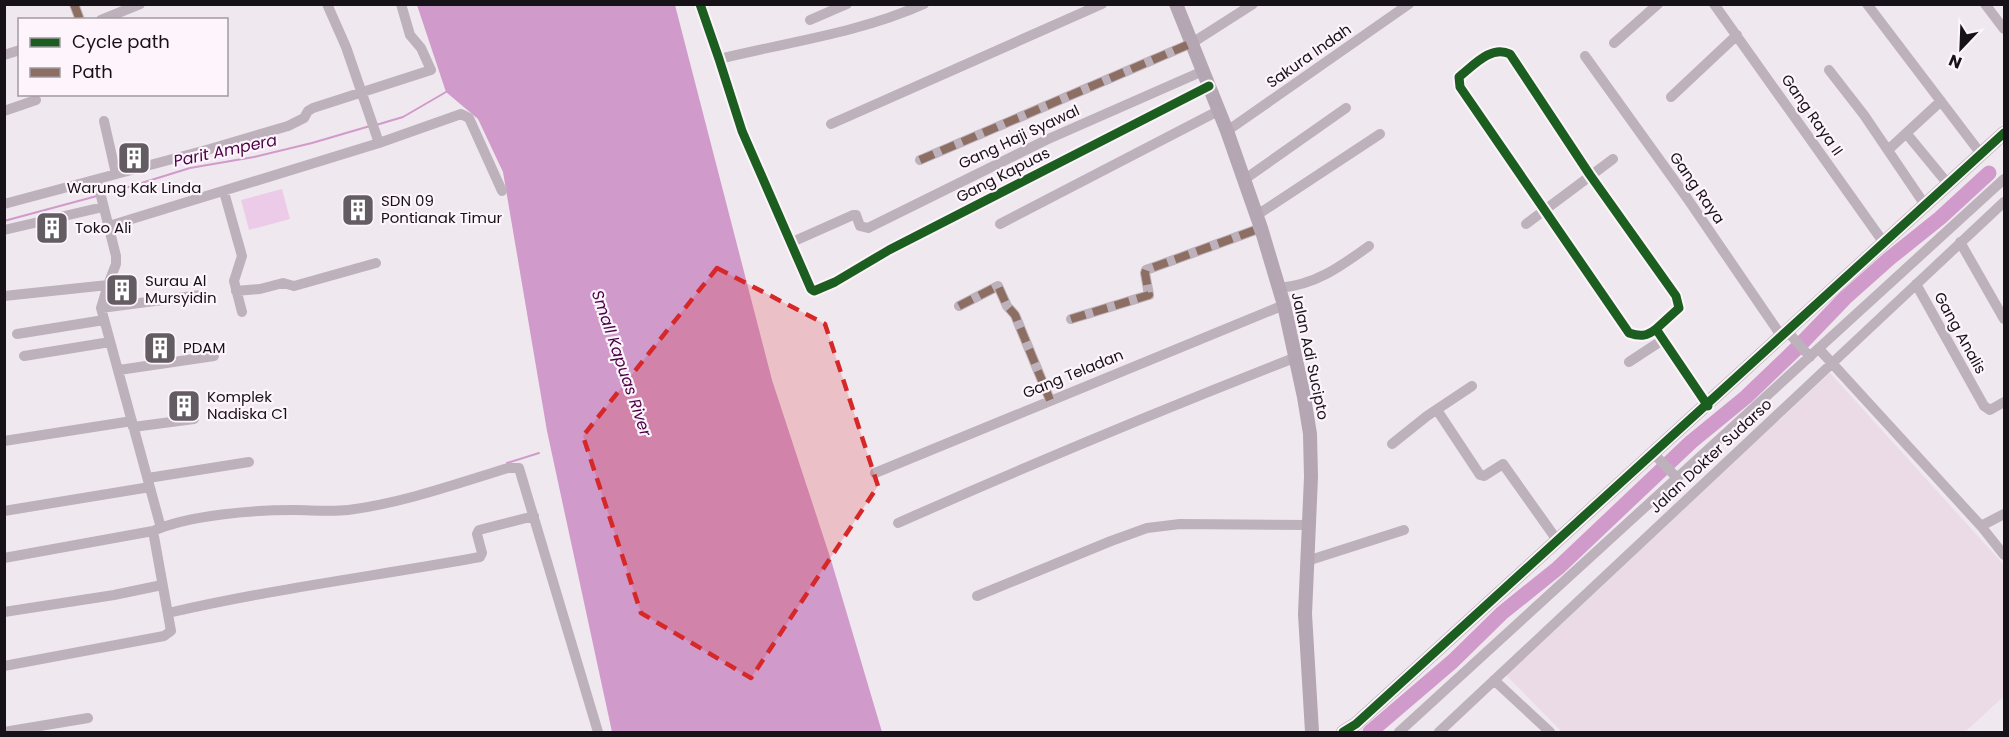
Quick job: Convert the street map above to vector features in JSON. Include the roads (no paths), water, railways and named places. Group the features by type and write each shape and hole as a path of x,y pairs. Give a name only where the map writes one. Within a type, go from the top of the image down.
{"street":[{"path":"106,18 140,4"},
{"path":"327,4 346,47 377,138"},
{"path":"4,204 98,184 116,174 288,126 304,118 313,108 430,70 421,48 410,35 401,4"},
{"path":"700,4 742,131 790,243"},
{"path":"810,20 847,4"},
{"path":"719,58 854,29 905,13 924,4"},
{"path":"831,124 1102,4"},
{"name":"Jalan Adi Sucipto","path":"1176,4 1227,131 1259,222 1284,305 1310,434 1311,477 1305,614 1312,732"},
{"path":"920,160 1192,44 1253,4"},
{"name":"Sakura Indah","path":"1227,131 1409,4"},
{"path":"1614,43 1658,4"},
{"name":"Gang Raya II","path":"1714,4 1884,243"},
{"path":"1867,4 1981,154"},
{"path":"1985,4 2004,30"},
{"path":"1671,97 1737,35"},
{"path":"1493,51 1510,54 1590,175 1676,296 1679,308 1649,334 1639,336 1629,333 1460,87 1460,77 1493,51"},
{"name":"Gang Raya","path":"1585,57 1788,336 1831,363 1981,526 2004,555"},
{"path":"1829,70 1864,115 1925,205"},
{"name":"Gang Haji Syawal","path":"790,243 853,215 857,216 860,226 868,228 1047,140 1203,71"},
{"name":"Gang Kapuas","path":"790,243 811,289 816,290 889,250 1209,86"},
{"path":"4,111 36,100"},
{"path":"1888,150 1941,101"},
{"path":"1245,179 1346,108"},
{"path":"1000,224 1218,111"},
{"path":"110,226 224,192 377,138 456,115 465,115 469,118 502,191"},
{"path":"105,121 116,174"},
{"path":"1906,133 1948,184"},
{"path":"1343,732 1356,724 1557,540 1788,336 1884,243 2004,133"},
{"path":"1071,319 1149,295 1146,270 1259,222 1380,134"},
{"path":"1526,224 1613,159"},
{"path":"1399,732 1783,381 1811,352 1868,304 2004,179"},
{"path":"4,666 164,636 171,631 162,585 157,530 149,483 101,308 116,264 110,226 98,184"},
{"path":"224,192 242,256 234,275 242,312"},
{"name":"Jalan Dokter Sudarso","path":"1439,732 2004,202"},
{"path":"4,230 103,204"},
{"path":"1960,242 2004,319"},
{"path":"1279,288 1296,287 1318,279 1333,272 1369,246"},
{"path":"236,291 260,289 283,283 294,286 376,263"},
{"name":"Gang Analis","path":"1916,284 1984,405 1990,410 2004,402"},
{"path":"4,297 108,285"},
{"path":"959,306 998,286 1007,306 1015,315 1050,400"},
{"path":"101,308 201,295"},
{"path":"1868,304 1880,318"},
{"name":"Gang Teladan","path":"875,473 1284,305"},
{"path":"1852,318 1865,332"},
{"path":"17,334 104,320"},
{"path":"1656,329 1708,406"},
{"path":"1629,362 1664,339"},
{"path":"24,356 110,342"},
{"path":"118,370 214,356"},
{"path":"898,523 1032,464 1294,358"},
{"path":"1783,381 1796,397"},
{"path":"1392,444 1415,425 1472,386"},
{"path":"1437,410 1480,475 1484,476 1503,464 1557,540"},
{"path":"4,441 133,424 194,419"},
{"path":"1654,453 1677,478"},
{"path":"4,511 249,462"},
{"path":"4,558 157,530 178,523 246,512 345,511 363,508 409,498 516,467 521,471 598,732"},
{"path":"1981,526 2004,514"},
{"path":"168,613 287,588 351,580 480,557 482,553 477,534 479,530 534,516"},
{"path":"977,596 1079,553 1147,528 1180,524 1309,525"},
{"path":"1307,561 1404,530"},
{"path":"4,612 162,585"},
{"path":"1494,680 1550,732"},
{"path":"4,732 88,718"}],"water":[{"name":"Small Kapuas River","path":"417,5 675,5 772,380 831,560 882,732 612,732 547,431 503,172 478,119 446,92"}],"waterway":[{"name":"Parit Ampera","path":"376,125 403,117 446,92"},
{"name":"Parit Ampera","path":"106,194 190,168 254,157 370,126"},
{"path":"1370,732 1453,661 1502,613 1558,568 1691,442 1746,397 1845,298 1940,218 1989,173"},
{"name":"Parit Ampera","path":"4,221 97,196"},
{"path":"507,463 539,453"}],"place":[{"name":"Warung Kak Linda","path":"134,158"},
{"name":"SDN 09 Pontianak Timur","path":"358,210"},
{"name":"Toko Ali","path":"52,228"},
{"name":"Surau Al Mursyidin","path":"122,290"},
{"name":"PDAM","path":"160,348"},
{"name":"Komplek Nadiska C1","path":"184,406"}]}
